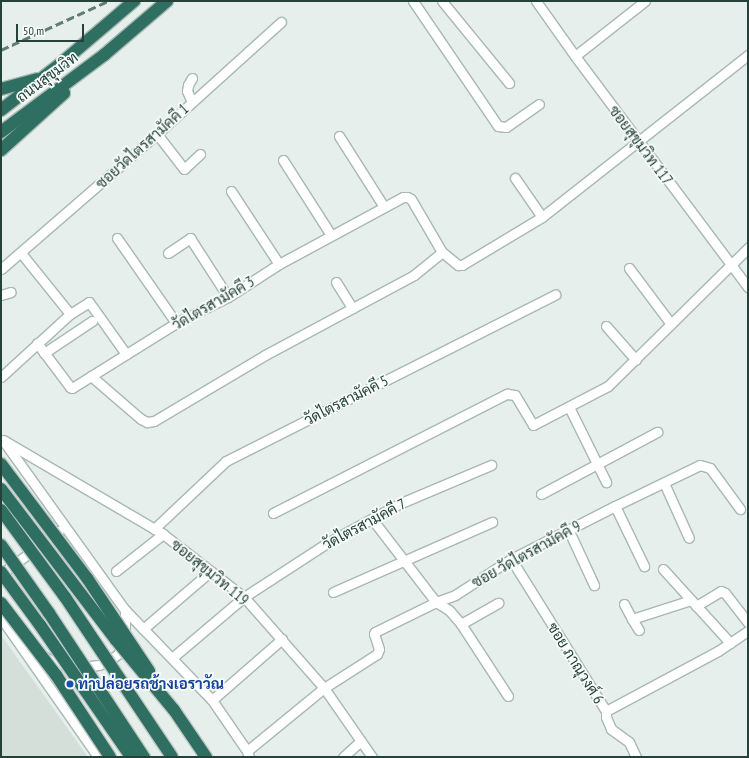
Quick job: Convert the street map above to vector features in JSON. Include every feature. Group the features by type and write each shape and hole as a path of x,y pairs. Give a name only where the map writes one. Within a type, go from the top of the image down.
{"highway":[{"name":"ถนนสุขุมวิท","path":"1,110 42,78 134,1"},
{"name":"ถนนสุขุมวิท","path":"1,132 104,55 167,1"},
{"path":"3,147 104,55"},
{"path":"1,89 42,78"},
{"path":"1,106 23,92"},
{"path":"1,464 87,578 206,757"},
{"path":"1,489 125,652 174,710"},
{"path":"1,497 39,545"},
{"path":"1,510 65,597 172,757"},
{"path":"1,545 57,625 144,757"},
{"path":"1,573 40,625 131,757"},
{"path":"1,603 56,675 110,757"}],"street":[{"path":"413,1 498,126 506,127 539,104"},
{"path":"442,1 509,83"},
{"name":"ซอยสุขุมวิท 117","path":"536,1 575,56 748,287"},
{"path":"575,56 645,1"},
{"name":"ซอยวัดไตรสามัคคี 1","path":"1,269 157,134 281,22"},
{"path":"91,376 141,419 150,422 265,355 414,275 442,252 458,265 462,266 542,217 748,55"},
{"path":"192,78 188,85 187,91 192,102"},
{"path":"157,134 184,169 200,154"},
{"path":"339,136 384,207"},
{"path":"283,160 331,235"},
{"path":"515,178 542,217"},
{"path":"231,191 279,264"},
{"name":"วัดไตรสามัคคี 3","path":"37,343 70,387 74,387 176,323 228,297 279,264 403,197 408,197 411,199 442,252"},
{"path":"117,238 176,323"},
{"path":"168,253 190,238 228,297"},
{"path":"273,513 507,394 515,395 533,425 608,386 748,248"},
{"path":"21,252 70,314"},
{"path":"629,268 671,324"},
{"path":"336,282 352,308"},
{"path":"1,294 11,292"},
{"name":"วัดไตรสามัคคี 5","path":"154,529 226,461 555,296"},
{"path":"1,377 70,314 89,302 126,354"},
{"path":"44,353 92,321"},
{"path":"606,326 636,360"},
{"path":"569,407 606,482"},
{"path":"541,494 596,463 657,432"},
{"path":"2,439 125,610 212,700 248,754 324,688"},
{"name":"ซอยสุขุมวิท 119","path":"2,439 163,534 244,597 324,688 372,757"},
{"name":"วัดไตรสามัคคี 7","path":"172,658 244,597 327,543 401,503 491,465"},
{"name":"ซอย วัดไตรสามัคคี 9","path":"324,688 377,654 379,649 374,634 375,632 455,594 511,559 568,529 700,465 706,466 714,472 740,509"},
{"path":"664,483 690,538"},
{"path":"615,506 644,566"},
{"path":"372,519 436,602 449,610 461,624 508,696"},
{"path":"333,592 492,522"},
{"path":"1,573 65,527"},
{"path":"568,529 594,585"},
{"path":"116,571 163,534"},
{"name":"ซอย ภาณุวงศ์ 6","path":"511,559 606,710 730,643 748,631"},
{"path":"664,569 730,643"},
{"path":"143,629 211,571"},
{"path":"632,619 694,603 721,591 725,593 748,622"},
{"path":"461,624 498,603"},
{"path":"624,604 639,630"},
{"path":"18,642 61,664 80,667 99,665 110,660 121,648 125,636 125,610"},
{"path":"1,618 98,757"},
{"path":"212,700 282,639"},
{"path":"606,710 606,717 611,729 629,742 636,757"},
{"path":"343,757 361,741"}],"shaded area":[{"path":"1,635 88,757 1,757"}],"railway":[{"path":"1,50 108,1"}],"place":[{"name":"ท่าปล่อยรถช้างเอราวัณ","path":"70,684"}]}
